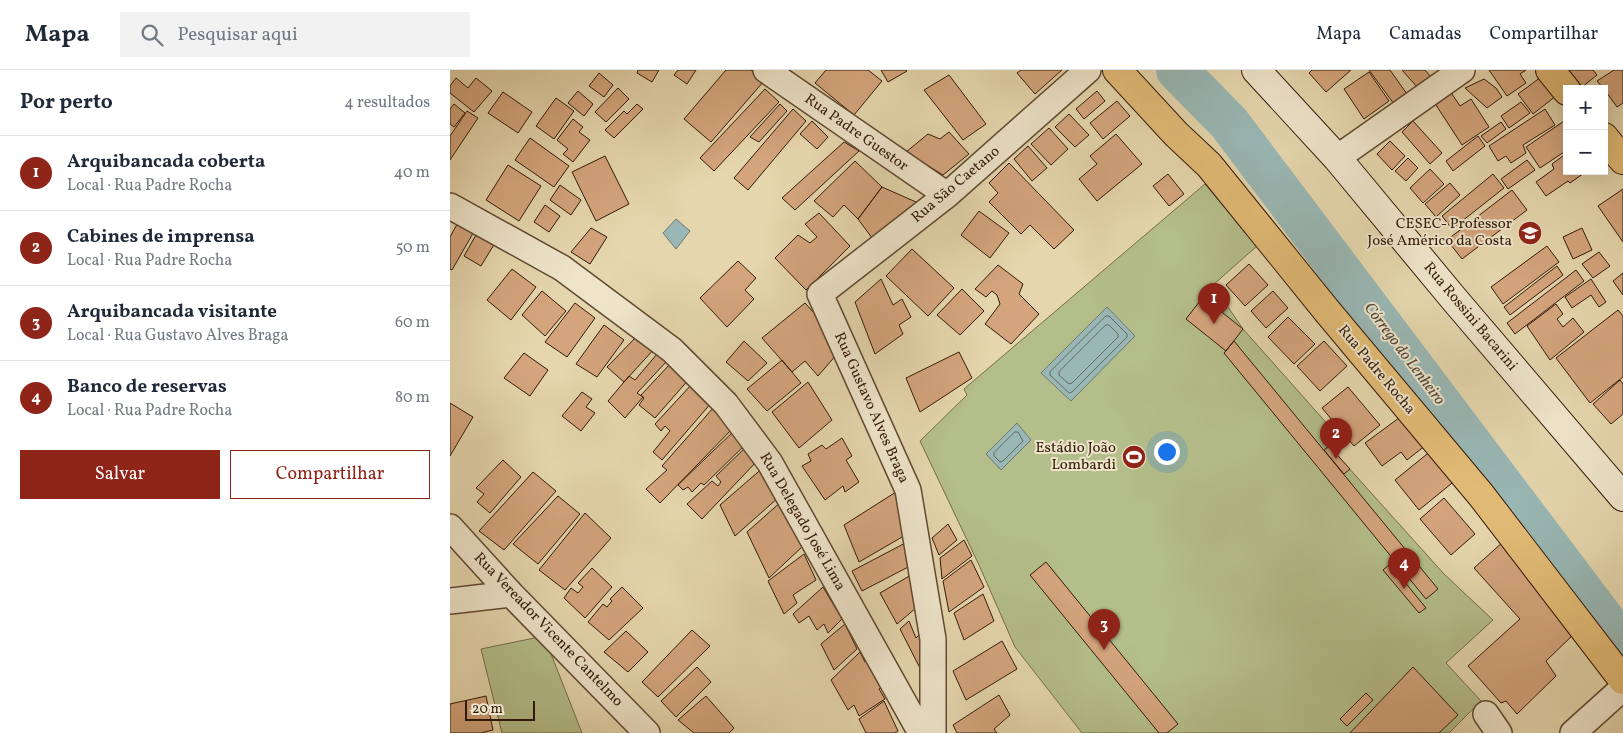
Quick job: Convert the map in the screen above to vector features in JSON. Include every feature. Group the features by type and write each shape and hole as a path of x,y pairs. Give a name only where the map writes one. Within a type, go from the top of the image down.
{"highway":[{"name":"Rua Padre Rocha","path":"1117,70 1176,134 1209,165 1327,311 1481,495 1623,680"},
{"path":"1550,70 1563,86"},
{"path":"1608,142 1623,160"}],"main road":[{"name":"Rua Rossini Bacarini","path":"1256,70 1337,158 1623,497"}],"street":[{"name":"Rua Padre Guestor","path":"766,70 947,195"},
{"name":"Rua São Caetano","path":"820,294 947,195 1088,70"},
{"path":"1337,158 1462,70"},
{"name":"Rua Delegado José Lima","path":"450,206 562,268 672,350 726,404 770,463 921,733"},
{"name":"Rua Gustavo Alves Braga","path":"820,294 908,490 933,640 933,733"},
{"name":"Rua Vereador Vicente Cantelmo","path":"450,527 511,594 647,733"},
{"path":"450,601 511,594"},
{"path":"1573,733 1623,688"}],"green space":[{"name":"Estádio João Lombardi","path":"1205,184 1257,246 1213,285 1243,329 1338,436 1329,446 1444,574 1493,620 1446,663 1481,701 1449,733 1082,733 1015,647 979,565 920,441 967,395 964,389"},
{"path":"544,636 582,733 502,733 481,649"}],"water":[{"path":"676,219 690,231 676,249 663,233"},
{"path":"1107,307 1135,336 1071,401 1041,373"},
{"path":"1017,423 1031,440 1001,470 986,454"}],"building":[{"path":"638,70 659,70 652,82 637,73"},
{"path":"678,70 696,70 687,84 674,75"},
{"path":"726,70 751,70 764,81 711,142 684,119"},
{"path":"826,70 868,70 882,81 854,115 815,83"},
{"path":"881,70 906,70 907,71 888,82"},
{"path":"1021,70 1062,70 1035,94 1017,73"},
{"path":"1312,70 1351,70 1326,92 1309,73"},
{"path":"1369,70 1390,70 1407,94 1394,104"},
{"path":"1402,70 1425,70 1431,77 1418,88"},
{"path":"1489,70 1526,70 1520,74 1526,83 1507,96"},
{"path":"1569,70 1593,70 1597,75 1584,85 1580,85"},
{"path":"1614,70 1623,70 1623,103 1617,107 1608,95 1608,85 1600,85 1597,81"},
{"path":"1369,72 1389,101 1364,119 1344,89"},
{"path":"599,73 613,85 604,97 589,86"},
{"path":"949,75 986,124 963,140 924,90"},
{"path":"1541,77 1556,96 1533,114 1518,94"},
{"path":"456,78 468,88 476,78 492,91 474,112 450,93 450,86"},
{"path":"1484,79 1496,88 1502,97 1487,108 1465,88"},
{"path":"618,88 629,99 606,122 595,112"},
{"path":"765,89 779,102 714,171 700,158"},
{"path":"578,91 593,104 584,116 568,103"},
{"path":"1097,91 1105,101 1084,119 1076,109"},
{"path":"1450,91 1460,106 1471,99 1489,127 1462,145 1434,102"},
{"path":"503,92 532,112 518,133 488,113"},
{"path":"556,98 574,111 554,139 536,126"},
{"path":"1117,101 1130,116 1103,139 1090,123"},
{"path":"1521,102 1530,113 1509,128 1501,116"},
{"path":"454,104 465,113 454,127 450,124 450,109"},
{"path":"637,104 643,109 614,138 605,130 624,111 627,114"},
{"path":"780,104 787,111 759,142 750,137"},
{"path":"793,109 806,121 748,190 734,178"},
{"path":"1545,109 1555,125 1523,145 1526,153 1511,163 1506,156 1498,161 1489,146"},
{"path":"467,111 478,118 450,160 450,136"},
{"path":"1069,114 1089,135 1075,147 1055,127"},
{"path":"573,119 583,127 579,132 590,140 573,162 563,154 568,149 557,140"},
{"path":"812,121 828,137 817,149 800,134"},
{"path":"1413,121 1442,153 1430,164 1402,132"},
{"path":"1501,122 1506,129 1487,143 1481,136"},
{"path":"1563,122 1563,153 1540,168 1526,147"},
{"path":"1049,128 1068,149 1051,165 1031,144"},
{"path":"949,132 969,154 943,175 906,152 928,134 940,139"},
{"path":"1116,134 1142,164 1097,201 1079,179 1097,164 1090,156"},
{"path":"1478,136 1485,146 1453,171 1446,161"},
{"path":"530,138 569,166 554,187 515,160"},
{"path":"1390,141 1405,156 1392,170 1377,154"},
{"path":"844,142 859,151 795,210 782,198"},
{"path":"1028,146 1047,168 1032,181 1014,159"},
{"path":"605,156 629,204 596,221 572,172"},
{"path":"1563,156 1563,175 1581,175 1570,183 1568,181 1546,196 1536,182 1554,169 1552,164"},
{"path":"1408,158 1418,168 1406,181 1395,171"},
{"path":"1527,160 1535,170 1508,189 1501,179"},
{"path":"855,161 882,187 858,219 844,205 833,217 814,201"},
{"path":"1009,163 1074,230 1054,249 1030,225 1021,234 989,202 998,193 989,183"},
{"path":"508,165 541,186 519,221 486,200"},
{"path":"1430,169 1444,184 1423,203 1410,188"},
{"path":"1168,174 1184,194 1169,206 1153,186"},
{"path":"1493,174 1504,188 1452,229 1442,216"},
{"path":"1450,183 1460,195 1436,217 1425,204"},
{"path":"560,185 581,200 571,215 550,200"},
{"path":"882,187 916,202 875,242 858,219"},
{"path":"1623,189 1623,242 1598,206"},
{"path":"1512,190 1527,210 1462,259 1447,240"},
{"path":"545,205 560,216 549,232 534,222"},
{"path":"979,211 1009,233 990,258 961,235"},
{"path":"819,213 850,246 806,290 775,258 798,235 810,243 817,237 805,224"},
{"path":"460,219 476,228 452,270 450,269 450,237"},
{"path":"480,228 498,238 481,266 464,256"},
{"path":"591,228 607,237 590,264 571,252"},
{"path":"1582,228 1592,250 1573,259 1563,237"},
{"path":"1547,246 1559,262 1503,304 1491,287"},
{"path":"912,249 954,288 928,316 886,276"},
{"path":"1599,252 1610,266 1593,278 1582,264"},
{"path":"738,261 756,278 745,290 754,299 727,327 700,298"},
{"path":"1249,264 1268,285 1245,306 1226,285"},
{"path":"998,265 1023,284 1019,294 1039,314 1011,344 985,324 1000,304 997,295 992,291 986,297 975,289"},
{"path":"1557,266 1563,275 1510,315 1504,307"},
{"path":"512,269 536,287 511,320 487,300"},
{"path":"1576,270 1584,281 1515,334 1507,323"},
{"path":"1623,273 1623,295 1613,281"},
{"path":"881,279 893,305 902,299 911,317 899,325 903,334 875,354 855,302"},
{"path":"1591,279 1606,302 1599,307 1591,295 1572,308 1565,297"},
{"path":"962,289 984,311 960,335 937,315"},
{"path":"542,291 566,311 545,336 522,315"},
{"path":"1273,291 1288,308 1266,328 1251,311"},
{"path":"1203,297 1243,329 1226,351 1186,319"},
{"path":"575,303 595,318 567,357 545,342"},
{"path":"805,303 844,346 818,376 805,361 792,372 762,338"},
{"path":"1556,304 1563,314 1557,319 1563,327 1573,318 1584,332 1550,360 1527,326"},
{"path":"1618,310 1623,316 1623,377 1590,403 1556,358"},
{"path":"1288,317 1315,344 1294,364 1268,337"},
{"path":"604,325 624,340 597,377 576,364"},
{"path":"638,335 655,348 624,382 607,367"},
{"path":"744,341 767,363 748,381 726,362"},
{"path":"1234,341 1438,589 1426,599 1224,353"},
{"path":"1324,341 1347,366 1320,391 1297,366"},
{"path":"959,352 972,378 920,412 906,378"},
{"path":"524,353 548,370 530,396 504,378"},
{"path":"658,353 668,360 637,393 643,397 625,418 608,401 629,376 635,380"},
{"path":"782,360 801,383 767,411 747,389"},
{"path":"672,362 690,378 655,418 639,405 644,398 641,395"},
{"path":"1620,380 1623,384 1623,414 1611,424 1593,404"},
{"path":"808,382 832,420 799,448 772,412"},
{"path":"692,384 712,402 662,460 653,452 670,431 665,426 661,431 655,424"},
{"path":"1348,387 1380,425 1354,446 1322,408"},
{"path":"582,392 592,399 586,407 595,413 581,431 562,416"},
{"path":"450,403 473,417 450,456"},
{"path":"714,407 735,426 660,503 646,489 667,470 662,466"},
{"path":"1403,415 1426,445 1407,460 1401,452 1382,466 1365,443"},
{"path":"737,428 750,440 704,485 701,483 692,492 688,487 683,490 678,485"},
{"path":"842,438 852,456 846,460 859,482 845,492 843,486 825,500 802,466 811,461 808,454 822,445 826,449"},
{"path":"1329,446 1350,469 1344,474 1324,450"},
{"path":"746,447 758,460 702,519 687,504 712,481 718,486 721,482 716,476"},
{"path":"1432,450 1457,479 1419,510 1395,480"},
{"path":"503,460 521,477 490,513 477,502 484,494 476,488"},
{"path":"765,466 779,497 735,536 720,505"},
{"path":"533,472 556,491 504,550 479,531"},
{"path":"896,492 909,533 859,562 844,525"},
{"path":"558,496 580,514 538,564 513,544"},
{"path":"1444,498 1475,534 1451,555 1420,519"},
{"path":"783,500 803,546 769,578 747,532"},
{"path":"585,513 611,538 565,590 539,570"},
{"path":"948,524 957,540 939,555 932,538"},
{"path":"911,540 914,564 862,591 852,571"},
{"path":"964,540 972,556 942,579 940,558"},
{"path":"1504,541 1575,633 1546,661 1556,676 1517,714 1506,701 1501,703 1468,666 1520,619 1474,568"},
{"path":"804,554 816,580 793,595 797,603 784,614 768,581"},
{"path":"971,560 984,587 949,612 943,581"},
{"path":"1046,562 1178,724 1167,733 1159,733 1030,575"},
{"path":"1390,564 1426,608 1419,613 1383,570"},
{"path":"592,568 612,587 585,618 564,598 571,588 578,593 583,587 578,583"},
{"path":"918,571 923,602 897,624 880,593"},
{"path":"622,587 643,608 609,640 588,622 603,604 607,607 612,601 610,599"},
{"path":"823,587 842,619 828,633 824,624 817,630 809,616 799,623 793,614"},
{"path":"983,594 994,621 964,640 954,613"},
{"path":"909,621 916,638 923,631 923,674 900,629"},
{"path":"845,624 857,649 834,670 821,644"},
{"path":"692,630 710,646 658,697 642,682"},
{"path":"626,631 648,652 628,672 604,652"},
{"path":"1002,641 1017,669 966,700 953,671"},
{"path":"860,652 865,662 868,658 882,687 879,689 885,699 859,716 854,705 848,710 831,680"},
{"path":"697,667 711,682 676,717 661,701"},
{"path":"1413,667 1458,715 1439,733 1350,733"},
{"path":"1366,693 1373,700 1347,726 1340,719"},
{"path":"999,695 1010,715 994,729 997,733 957,733 953,725"},
{"path":"486,696 493,730 481,733 450,733 450,704"},
{"path":"706,696 734,728 729,733 694,733 678,720"},
{"path":"884,701 898,731 895,733 866,733 859,719"}],"waterway":[{"name":"Córrego do Lenheiro","path":"1177,70 1229,123 1623,645"}],"place":[{"name":"CESEC- Professor José Américo da Costa","path":"1530,233"},
{"name":"Arquibancada coberta","path":"1214,324"},
{"name":"Estádio João Lombardi","path":"1134,457"},
{"name":"Cabines de imprensa","path":"1336,459"},
{"name":"Banco de reservas","path":"1404,589"},
{"name":"Arquibancada visitante","path":"1104,650"}]}
